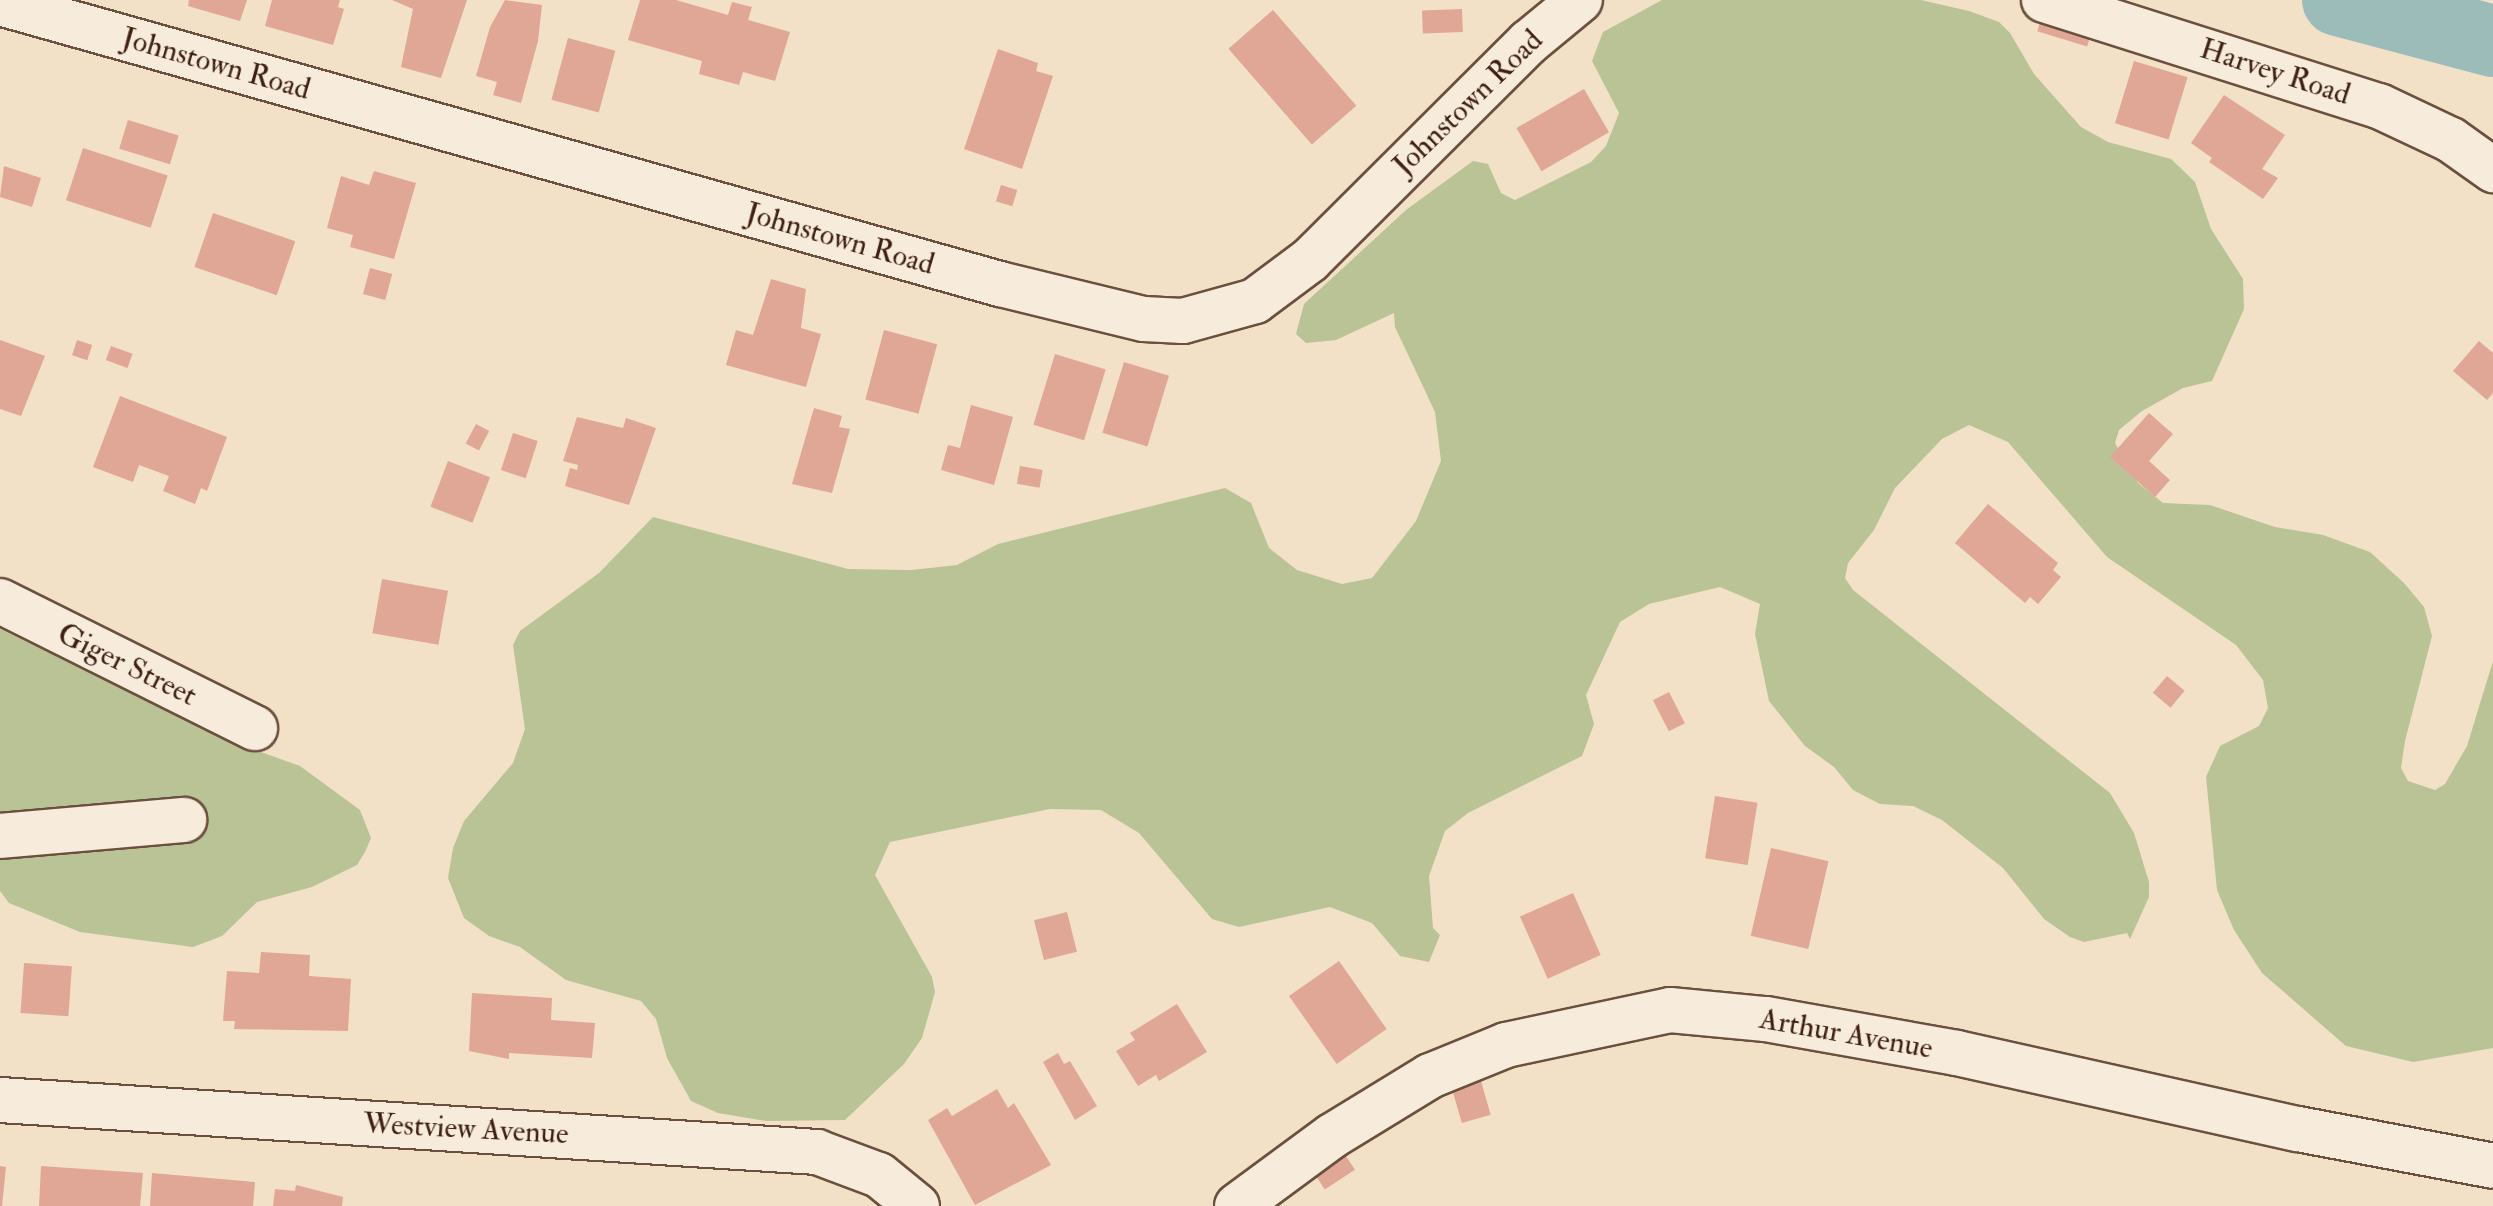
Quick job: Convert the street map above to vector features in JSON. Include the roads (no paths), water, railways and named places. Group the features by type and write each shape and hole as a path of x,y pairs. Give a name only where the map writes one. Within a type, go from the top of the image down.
{"street":[{"name":"Johnstown Road","path":"0,3 1015,288 1144,319 1183,321 1255,301 1310,260 1529,42 1580,0"},
{"name":"Harvey Road","path":"2044,0 2379,106 2451,140 2493,170"},
{"name":"Giger Street","path":"0,601 255,728"},
{"path":"0,836 184,820"},
{"name":"Arthur Avenue","path":"1237,1206 1332,1136 1430,1076 1506,1045 1670,1010 1766,1019 1957,1053 2298,1129 2493,1166"},
{"name":"Westview Avenue","path":"0,1100 781,1148 848,1160 879,1175 917,1206"}],"waterway":[{"path":"2338,0 2493,41"}]}
